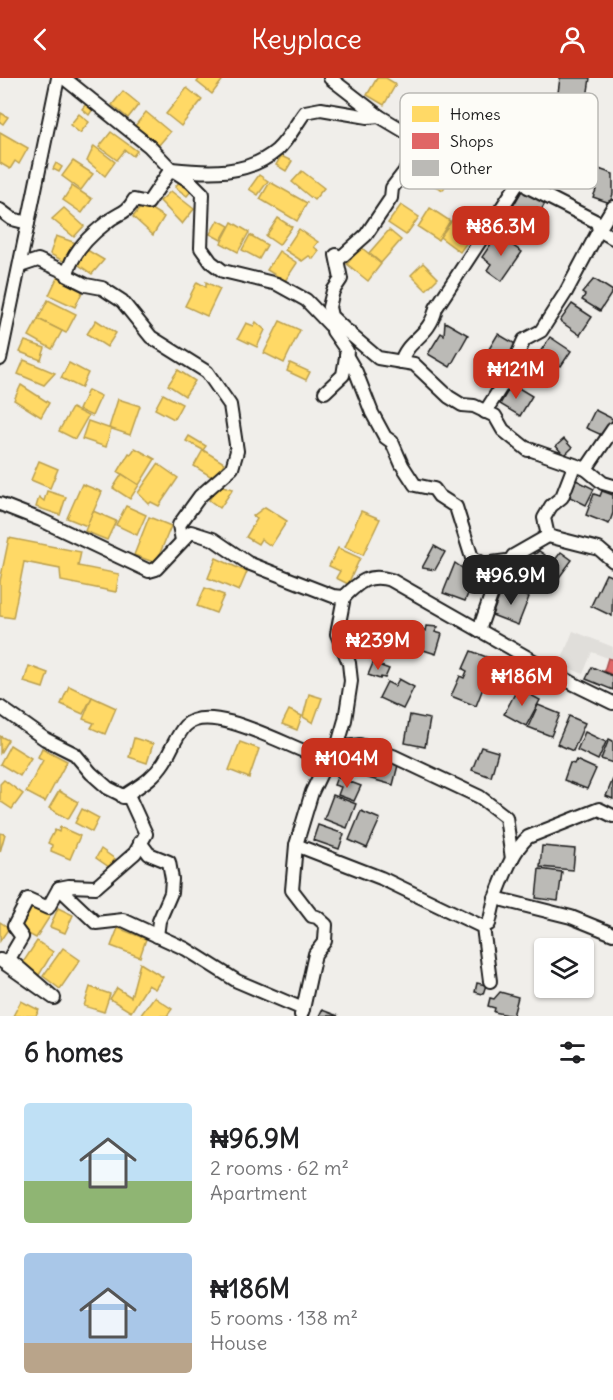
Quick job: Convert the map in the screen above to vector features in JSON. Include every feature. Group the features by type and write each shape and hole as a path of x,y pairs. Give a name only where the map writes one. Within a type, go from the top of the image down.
{"street":[{"path":"0,359 58,78"},
{"path":"64,78 149,146 171,169 191,182 203,194 204,226 201,248 211,262 223,271 277,284 306,300 330,325 343,330"},
{"path":"330,78 400,128"},
{"path":"171,169 212,174 249,166 277,150 305,112 321,109 368,117 380,116"},
{"path":"171,169 148,203 134,200 128,211 106,222 80,246 68,270 68,276 86,285 102,288 122,301 130,314 157,342 169,346 207,372 230,405 237,451 232,468 200,496 179,525 182,540"},
{"path":"400,178 392,188 391,198 366,235 337,258 341,279 333,291 329,307 331,316 343,330 378,358 414,364 462,405 474,406 495,416 503,430 527,449 580,468 603,483 613,486"},
{"path":"401,362 404,350 424,333 433,321 436,308 514,189"},
{"path":"532,189 597,222 599,230 613,238"},
{"path":"485,412 508,376 524,340 541,331 570,285 613,207"},
{"path":"0,210 12,219 28,223"},
{"path":"20,266 38,260 63,272 68,270"},
{"path":"325,392 343,375 347,351 333,331 343,330"},
{"path":"346,355 376,421 385,437 393,442 402,465 415,486 434,489 439,496 456,507 472,558 484,564 507,561 507,575 495,584 479,630"},
{"path":"548,536 544,518 551,506 562,497 580,468 613,429"},
{"path":"0,504 41,520 149,571 156,570 191,532 202,534 248,563 333,596 344,597"},
{"path":"507,566 520,550 548,536 599,549 613,561"},
{"path":"340,747 337,748 345,720 351,681 349,663 337,634 344,597 364,578 379,576 400,585 613,703"},
{"path":"0,707 45,739 75,754 91,773 123,797 130,799 143,823 146,834 135,853 123,866 96,887 59,888 48,908 28,899 14,926 22,938 9,959 54,998 0,960"},
{"path":"123,797 149,782 185,726 195,719 212,718 234,724 322,758"},
{"path":"322,758 340,747 360,745 393,756 480,797 506,817 512,860"},
{"path":"59,888 96,923 123,920 145,933 186,949 237,981 302,1013 315,954 325,941 326,925 317,917 312,916 292,890 296,845 312,792 321,771 322,758"},
{"path":"483,927 489,924 495,898 520,844 543,830 599,810 613,816"},
{"path":"140,842 149,854 169,862 172,879 157,936"},
{"path":"296,845 381,878 483,927"},
{"path":"495,898 571,917 613,933"},
{"path":"483,927 490,981"}],"shaded area":[{"path":"573,631 613,647 613,660 592,652 583,674 560,664"}],"building: Homes":[{"path":"200,78 224,78 212,94 197,82"},
{"path":"377,78 386,78 396,84 384,105 367,95"},
{"path":"187,88 202,100 181,126 166,114"},
{"path":"123,91 139,104 128,118 112,105"},
{"path":"86,104 93,109 89,115 82,109"},
{"path":"146,112 170,132 159,145 135,126"},
{"path":"1,113 8,117 3,124 0,122"},
{"path":"79,114 89,122 80,133 70,125"},
{"path":"0,132 28,148 19,164 15,161 10,169 0,163"},
{"path":"111,132 137,151 133,156 125,150 117,160 99,147"},
{"path":"94,146 115,162 105,176 87,161"},
{"path":"281,156 292,161 286,171 276,165"},
{"path":"73,161 93,174 81,190 62,176"},
{"path":"56,163 62,167 59,172 53,169"},
{"path":"302,171 324,188 314,200 292,182"},
{"path":"259,175 268,181 258,195 249,189"},
{"path":"180,181 192,190 187,196 175,187"},
{"path":"270,182 307,203 297,221 260,199"},
{"path":"72,186 92,199 82,213 63,200"},
{"path":"171,191 194,209 182,224 160,201"},
{"path":"143,204 164,217 153,235 133,217"},
{"path":"401,205 419,217 406,235 388,223"},
{"path":"64,208 84,226 74,237 52,219"},
{"path":"430,208 450,221 438,240 418,227"},
{"path":"278,218 292,227 279,245 266,236"},
{"path":"453,219 473,234 460,252 440,237"},
{"path":"218,220 229,226 221,240 210,234"},
{"path":"232,222 249,232 238,252 221,243"},
{"path":"299,229 318,242 314,247 319,251 313,259 309,256 302,261 285,250"},
{"path":"389,230 401,240 381,263 369,253"},
{"path":"250,235 267,245 259,259 242,250"},
{"path":"56,236 76,243 67,263 50,254"},
{"path":"82,247 104,260 92,274 73,261"},
{"path":"361,247 381,264 368,281 347,264"},
{"path":"279,251 297,263 285,281 267,270"},
{"path":"423,263 438,278 426,290 411,275"},
{"path":"58,276 84,288 75,307 49,295"},
{"path":"197,282 206,287 206,282 220,289 207,316 185,306"},
{"path":"48,300 76,314 66,333 38,319"},
{"path":"38,319 62,331 52,349 29,336"},
{"path":"96,320 116,333 107,347 87,334"},
{"path":"280,321 300,330 284,363 264,353"},
{"path":"256,322 265,330 257,347 238,338 246,323 254,326"},
{"path":"25,341 45,348 41,360 20,352"},
{"path":"24,360 55,373 44,385 18,374"},
{"path":"69,363 88,373 81,388 61,378"},
{"path":"290,363 310,372 306,380 287,371"},
{"path":"178,370 195,381 185,396 168,385"},
{"path":"21,385 49,403 41,417 14,400"},
{"path":"88,390 101,396 92,416 79,410"},
{"path":"163,394 182,404 174,419 155,409"},
{"path":"118,399 140,406 130,435 109,428"},
{"path":"72,408 88,416 75,439 59,431"},
{"path":"88,421 111,429 106,447 82,439"},
{"path":"189,436 206,446 203,450 186,441"},
{"path":"135,448 155,459 139,485 118,472 129,453 131,454"},
{"path":"203,450 224,463 215,479 194,466"},
{"path":"39,461 58,469 50,488 31,480"},
{"path":"158,464 178,478 159,506 151,502 149,504 138,493"},
{"path":"122,474 139,485 130,499 113,488"},
{"path":"82,484 102,492 87,526 67,518"},
{"path":"219,485 233,489 220,508 209,500"},
{"path":"47,491 66,497 60,515 36,507 39,497 44,501"},
{"path":"126,506 146,515 137,535 116,525"},
{"path":"265,507 287,521 271,546 261,539 258,544 246,537 257,519 253,516"},
{"path":"93,511 116,521 107,540 85,531"},
{"path":"361,511 380,519 363,555 345,547"},
{"path":"149,517 171,526 156,563 134,555"},
{"path":"9,538 81,552 78,566 119,574 116,592 61,581 60,569 24,562 13,618 0,616 0,581"},
{"path":"338,548 360,558 348,584 336,578 340,571 329,566"},
{"path":"216,558 247,572 239,591 208,578"},
{"path":"205,588 224,595 216,613 197,606"},
{"path":"29,666 48,673 43,688 24,682"},
{"path":"69,686 92,697 83,714 61,704"},
{"path":"309,694 322,698 313,723 303,717"},
{"path":"92,697 116,708 105,734 91,728 94,723 83,719"},
{"path":"289,710 302,716 297,730 282,724"},
{"path":"0,736 8,740 0,753"},
{"path":"134,738 153,744 147,763 129,757"},
{"path":"240,742 259,749 249,778 229,770"},
{"path":"10,745 31,758 20,776 0,764"},
{"path":"42,748 67,761 45,802 26,792 43,760 38,757"},
{"path":"4,780 23,794 12,809 0,801 0,784"},
{"path":"59,791 78,802 68,819 49,808"},
{"path":"82,809 99,818 92,832 75,823"},
{"path":"60,827 80,836 70,859 51,851 52,845 48,843 55,830 59,832"},
{"path":"0,833 5,834 0,852"},
{"path":"101,849 115,859 109,867 96,858"},
{"path":"30,903 50,916 36,938 15,927"},
{"path":"58,908 73,915 65,933 50,927"},
{"path":"0,922 9,928 0,941"},
{"path":"118,928 146,939 140,957 111,946"},
{"path":"37,941 53,952 39,975 22,964"},
{"path":"63,948 80,960 60,989 43,976"},
{"path":"140,963 163,977 155,989 148,985 131,1012 110,999 117,988 131,997"},
{"path":"90,987 110,994 104,1012 84,1006"},
{"path":"154,997 172,1009 167,1016 140,1016"},
{"path":"21,1001 39,1010 36,1016 13,1016"}],"building: Shops":[{"path":"608,658 613,660 613,675 604,671"}],"building: Other":[{"path":"560,78 590,78 588,93 558,93"},
{"path":"599,169 613,174 613,194 610,203 593,197 596,190 594,189 598,189"},
{"path":"523,189 528,189 547,200 536,219 513,206"},
{"path":"516,216 532,227 522,242 501,229 504,224 510,225"},
{"path":"497,235 522,252 502,281 487,270 491,264 482,257"},
{"path":"594,279 613,291 600,311 582,300 585,295 582,293"},
{"path":"572,304 592,317 580,335 560,321"},
{"path":"445,322 468,335 450,367 428,354 441,333 444,335"},
{"path":"498,334 517,345 508,360 489,349"},
{"path":"550,337 571,351 561,366 540,352"},
{"path":"512,384 532,396 520,416 500,404"},
{"path":"595,410 613,419 604,436 586,428"},
{"path":"564,439 572,448 564,456 556,446"},
{"path":"576,480 594,489 586,505 568,496"},
{"path":"602,491 613,495 613,513 609,524 586,515 594,494 600,496"},
{"path":"434,546 445,552 435,570 422,568"},
{"path":"529,550 535,554 539,551 545,555 542,559 547,562 537,576 519,564"},
{"path":"561,552 572,560 552,587 541,578"},
{"path":"455,563 475,577 465,601 443,593"},
{"path":"606,574 613,577 612,616 591,606"},
{"path":"503,587 529,597 518,625 492,615"},
{"path":"426,626 438,627 435,632 442,634 436,654 414,647 420,627 425,631"},
{"path":"471,651 494,660 476,706 451,696 460,676 464,678 467,671 463,669"},
{"path":"373,663 389,669 385,678 380,679 368,675"},
{"path":"592,667 613,676 613,690 586,679"},
{"path":"399,679 414,687 403,709 379,698 387,682 395,686"},
{"path":"518,688 540,700 526,726 504,714"},
{"path":"538,705 560,714 551,736 528,727"},
{"path":"410,715 430,719 425,747 405,743"},
{"path":"569,716 585,723 573,751 557,744"},
{"path":"585,732 606,742 598,760 577,750"},
{"path":"609,739 613,741 613,763 601,759"},
{"path":"481,747 498,752 491,777 472,770"},
{"path":"378,759 398,765 393,785 368,778 373,763 376,764"},
{"path":"576,760 596,769 587,789 564,780 570,763 574,764"},
{"path":"337,777 361,786 354,801 338,795 341,787 334,785"},
{"path":"613,779 613,799 606,796"},
{"path":"333,795 356,804 347,828 324,819"},
{"path":"361,811 380,819 367,848 349,840"},
{"path":"318,825 344,834 339,849 313,840"},
{"path":"542,846 575,849 573,870 540,867"},
{"path":"539,869 562,872 558,901 536,898"},
{"path":"477,983 486,985 483,994 475,992"},
{"path":"500,992 518,997 513,1016 494,1012 495,1008 488,1006 490,998 494,999"},
{"path":"322,1010 338,1016 319,1016"}]}
